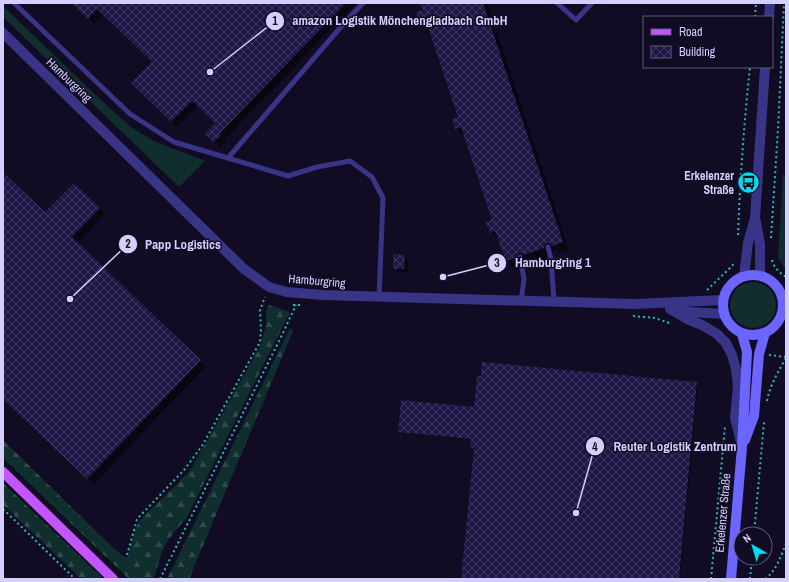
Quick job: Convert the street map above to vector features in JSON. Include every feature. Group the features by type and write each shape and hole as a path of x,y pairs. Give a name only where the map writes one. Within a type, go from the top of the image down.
{"main road":[{"path":"744,276 760,276 770,280 784,296 782,321 765,333 750,336 742,334 734,329 728,322 724,314 723,300 730,285 737,280 744,276"},
{"path":"742,447 754,416 760,354 765,333"},
{"path":"742,334 747,352 742,447"},
{"name":"Erkelenzer Straße","path":"731,579 742,447"},
{"path":"3,472 113,579"}],"street":[{"path":"769,16 770,3"},
{"name":"Hamburgring","path":"3,33 244,269 269,287 298,294 379,298 635,304"},
{"path":"744,276 748,243 755,218 765,68"},
{"path":"755,218 760,244 760,276"},
{"path":"635,304 723,300"},
{"path":"635,304 690,312 724,314"},
{"name":"Erkelenzer Straße","path":"670,309 717,334 726,343 732,355 736,369 738,386 735,418 742,447"}],"lane":[{"path":"14,3 130,114 174,142 288,176 317,166 350,161 372,177 383,198 379,298"},
{"path":"228,158 363,3"},
{"path":"557,3 576,20 592,3"},
{"path":"548,247 552,259 554,301"},
{"path":"520,257 524,279 521,301"}],"path":[{"path":"754,16 756,3"},
{"path":"771,241 784,3"},
{"path":"738,239 745,118 750,68"},
{"path":"770,255 773,265 778,272 786,277"},
{"path":"702,301 702,294 732,266 735,260"},
{"path":"127,555 137,519 184,470 202,446 260,342 260,310 269,287"},
{"path":"160,579 274,351 296,305 298,294"},
{"path":"261,295 265,297"},
{"path":"291,304 303,306"},
{"path":"632,316 655,318 674,325"},
{"path":"766,406 776,376 786,358"},
{"path":"755,526 764,420"},
{"path":"711,579 725,425"},
{"path":"3,509 75,579"},
{"path":"765,579 772,574 776,568 786,544"},
{"path":"750,579 751,566"}],"green space":[{"path":"3,6 132,128 156,142 205,161 179,187 3,17"},
{"path":"783,174 786,178 786,269 778,257"},
{"path":"758,282 762,283 772,292 775,296 775,314 766,324 758,328 748,328 740,324 731,314 730,300 734,292 744,283"},
{"path":"269,305 290,312 186,519 166,545 153,579 129,579 3,458 3,440 108,543 124,557 128,557 134,531 140,520 191,469 259,349 266,326 266,310"},
{"path":"290,328 293,331 189,579 167,579"},
{"path":"3,483 104,579 81,579 3,505"}],"building":[{"path":"71,3 346,3 220,133 221,135 214,142 205,134 215,123 192,101 171,122 131,83 152,62 97,9 88,19"},
{"path":"420,3 483,3 563,242 552,246 547,243 544,248 524,255 519,253 516,255 516,258 506,261 495,231 490,233 486,222 492,220 461,127 455,129 452,119 458,117 426,21 419,23 416,12 423,10"},
{"path":"3,172 45,212 74,183 100,208 72,237 201,360 87,479 3,399"},
{"path":"393,254 405,255 404,269 393,269"},
{"path":"482,362 697,382 679,579 461,579 474,448 470,447 471,439 398,432 401,400 474,407 477,376 481,376"}],"place":[{"name":"amazon Logistik Mönchengladbach GmbH","path":"210,72"},
{"name":"Erkelenzer Straße","path":"749,183"},
{"name":"Hamburgring 1","path":"443,277"},
{"name":"Papp Logistics","path":"70,299"},
{"name":"Reuter Logistik Zentrum","path":"576,513"}]}
